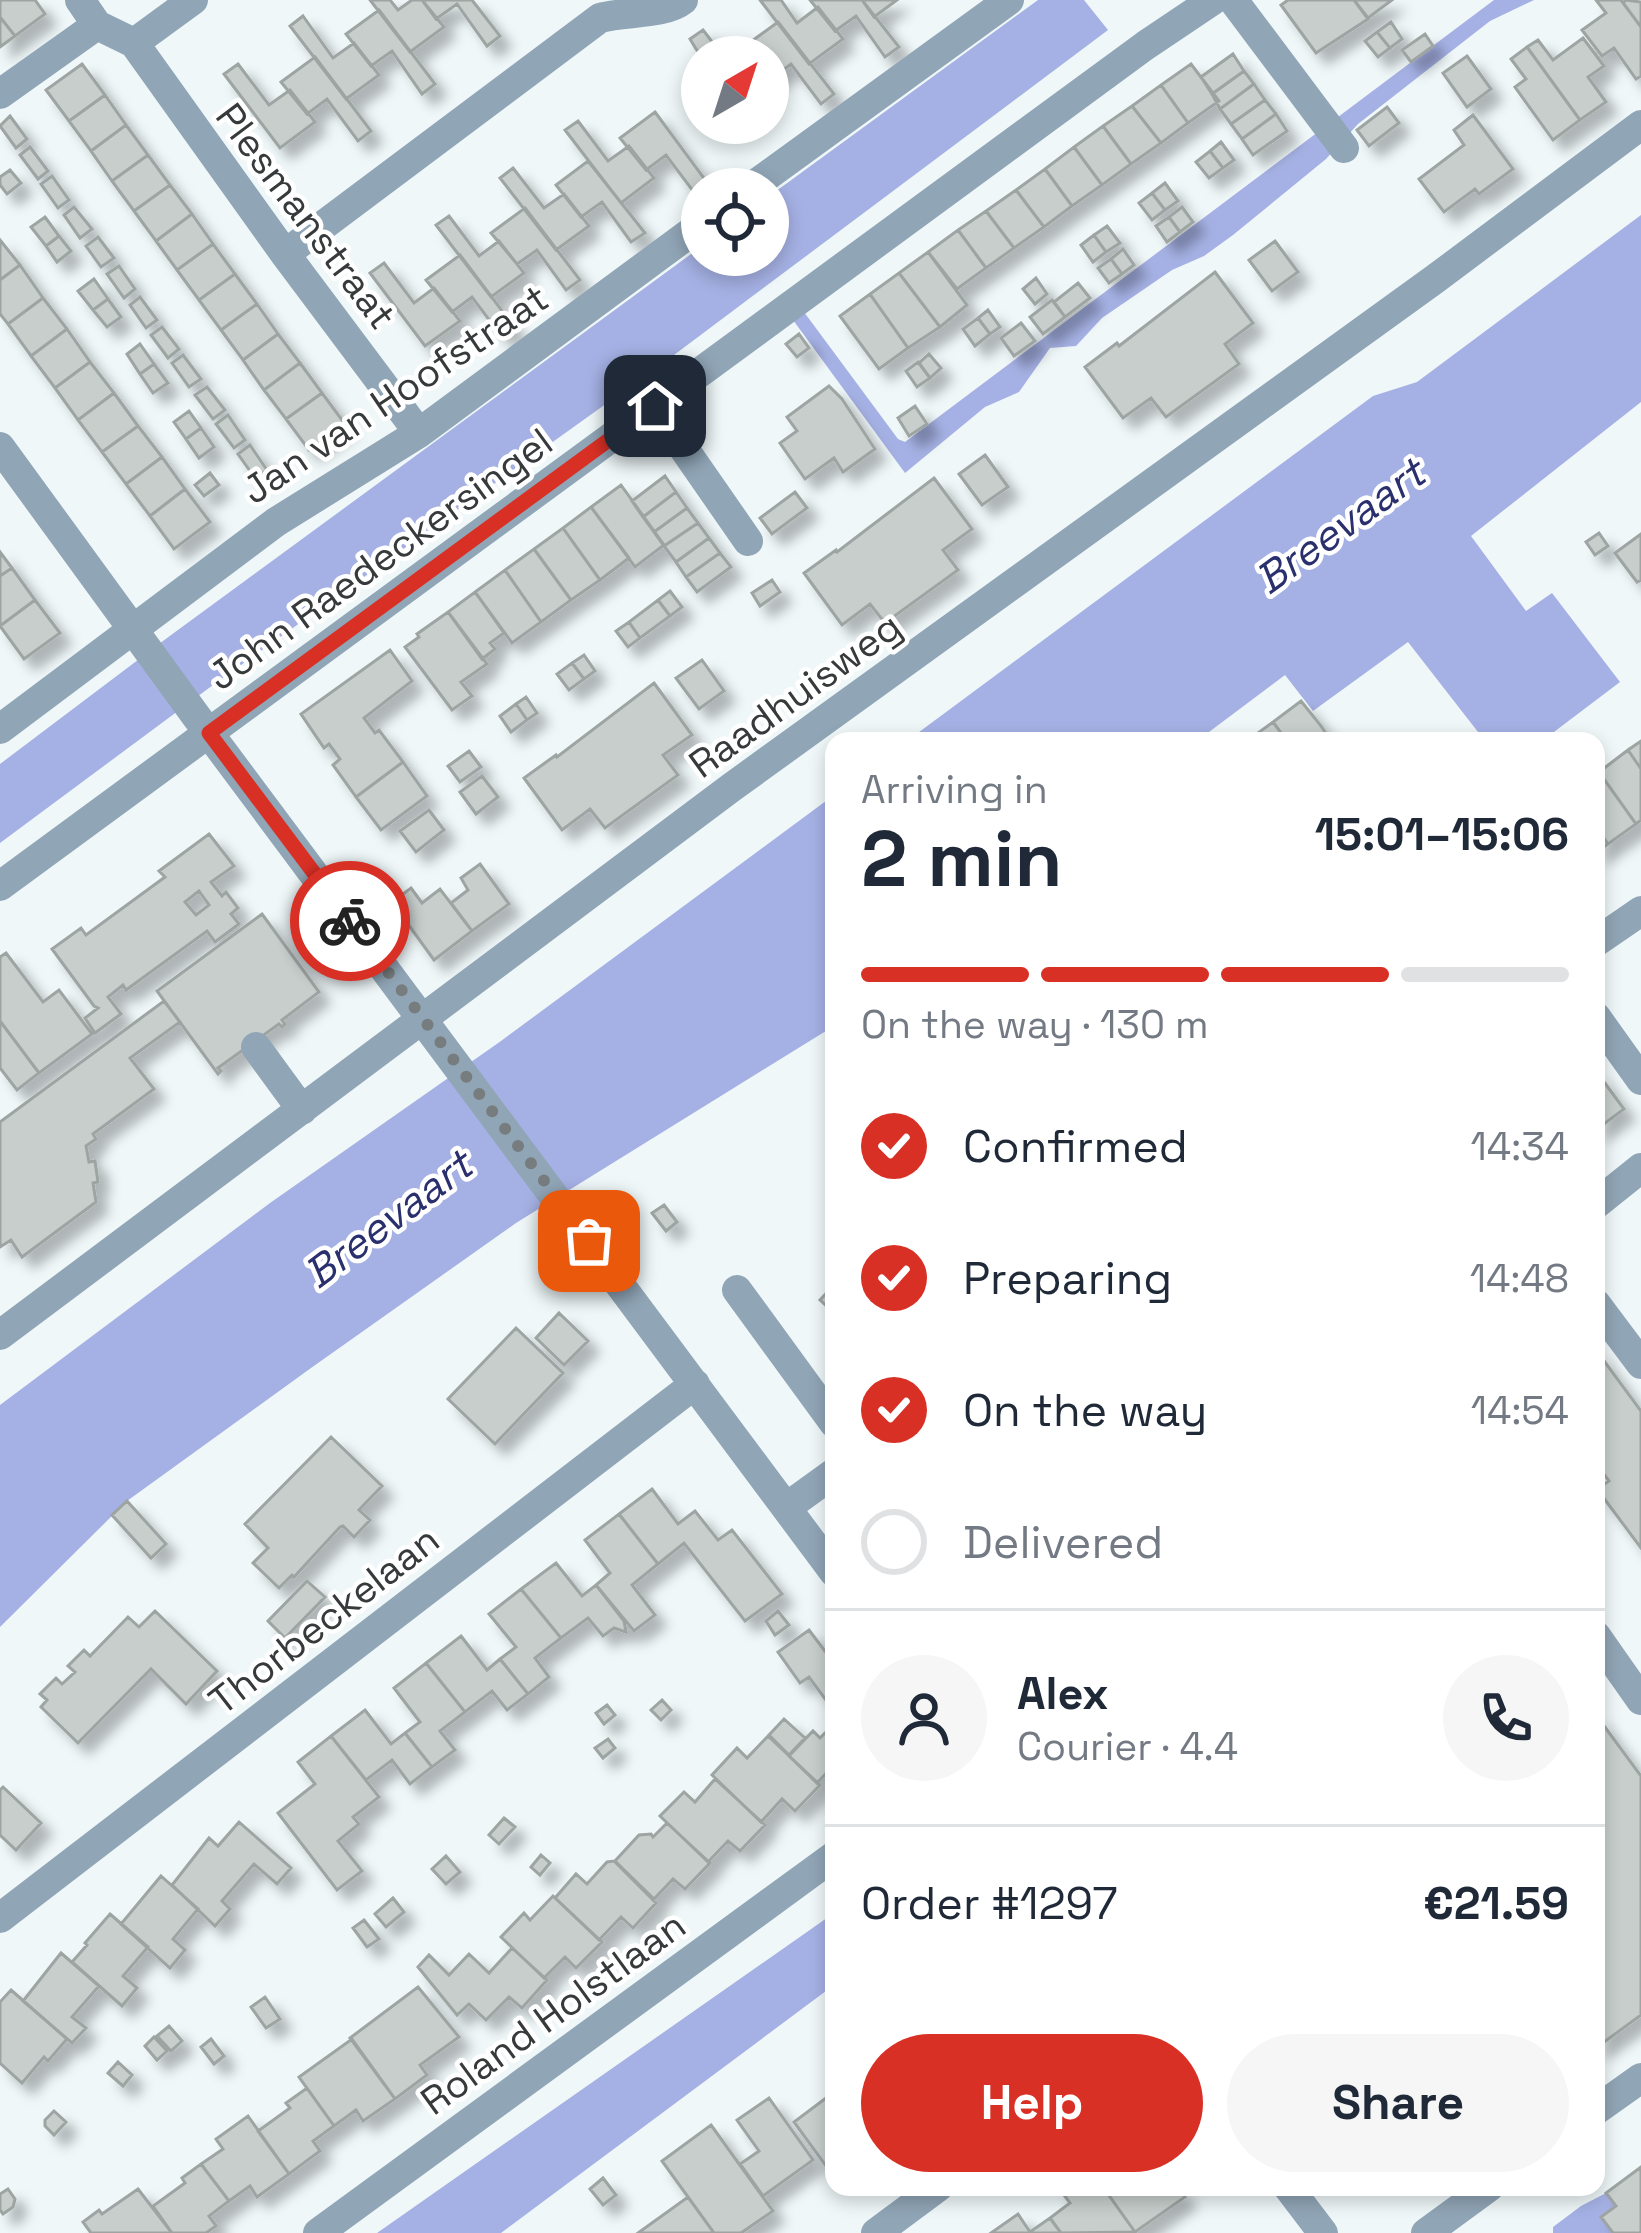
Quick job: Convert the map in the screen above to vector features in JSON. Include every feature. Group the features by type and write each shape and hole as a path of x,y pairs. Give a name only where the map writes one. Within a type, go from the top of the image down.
{"street":[{"path":"0,94 89,12 134,43 193,0"},
{"path":"285,254 600,18 673,8 683,0"},
{"path":"778,168 1009,0"},
{"name":"John Raedeckersingel","path":"0,886 202,724 655,406 1145,45 1213,0"},
{"path":"1233,0 1344,148"},
{"name":"Plesmanstraat","path":"134,43 419,433"},
{"name":"Raadhuisweg","path":"0,1335 732,787 1641,125"},
{"name":"Jan van Hoofstraat","path":"0,729 140,639 276,522 419,433 681,240"},
{"path":"655,406 748,542"},
{"path":"0,447 825,1560"},
{"path":"1605,936 1641,911"},
{"path":"1605,1030 1641,1080"},
{"path":"256,1047 302,1110"},
{"path":"1605,1197 1641,1168"},
{"path":"736,1290 825,1411"},
{"path":"1605,1316 1641,1364"},
{"name":"Thorbeckelaan","path":"0,1918 695,1384"},
{"path":"787,1507 825,1480"},
{"path":"1605,1649 1641,1700"},
{"name":"Roland Holstlaan","path":"318,2233 825,1863"},
{"path":"1605,2104 1641,2078"},
{"path":"876,2233 926,2196"},
{"path":"1295,2196 1323,2233"},
{"path":"1426,2233 1477,2196"}],"water":[{"path":"1038,0 1084,0 1108,30 789,269 789,182"},
{"path":"1494,0 1534,0 1490,21 1358,124 1326,159 1204,256 1172,270 1102,318 1076,346 1050,348 1019,392 985,407 905,473 793,320 804,312 898,439 905,442"},
{"name":"Breevaart","path":"1641,215 1641,402 1471,536 1526,611 1552,593 1620,682 1554,732 1478,732 1408,642 1313,711 1285,675 1209,732 919,732 1373,396 1417,382"},
{"path":"681,261 681,276 780,276 0,843 0,764"},
{"name":"Breevaart","path":"825,802 825,1032 516,1223 311,1368 127,1501 0,1627 0,1405 270,1203 501,1041"},
{"path":"825,1919 825,1992 501,2233 377,2233"},
{"path":"1605,2194 1616,2206 1601,2217 1613,2233 1553,2233 1553,2227"}],"building":[{"path":"0,0 35,0 45,14 15,36 0,17"},
{"path":"370,0 390,0 398,10 412,0 422,0 444,27 410,52"},
{"path":"422,0 472,0 500,36 487,46 457,4 436,19"},
{"path":"760,0 781,0 797,23 818,7 843,39 809,64"},
{"path":"810,0 862,0 899,47 885,57 856,16 835,31"},
{"path":"862,0 897,0 874,17"},
{"path":"1288,0 1354,0 1368,19 1316,53 1281,5"},
{"path":"1354,0 1392,0 1368,18"},
{"path":"1596,0 1621,0 1641,27 1641,76 1636,79 1614,48 1602,56 1582,30 1606,13"},
{"path":"1641,2 1641,27 1623,3"},
{"path":"379,10 435,84 422,94 392,51 371,66 346,34"},
{"path":"303,16 333,58 354,43 379,75 346,99 290,26"},
{"path":"0,17 15,36 0,47"},
{"path":"778,22 789,36 759,36"},
{"path":"1391,22 1402,39 1390,48 1377,32"},
{"path":"1377,32 1390,48 1378,57 1365,41"},
{"path":"1425,34 1433,46 1411,62 1402,50"},
{"path":"789,36 834,94 821,104 791,64"},
{"path":"1583,38 1604,66 1588,77 1606,102 1580,120 1527,47 1538,40 1553,60"},
{"path":"1527,47 1580,120 1553,140 1515,87 1526,79 1511,59"},
{"path":"1233,54 1244,71 1212,94 1201,77"},
{"path":"1467,56 1491,89 1467,107 1443,73"},
{"path":"315,57 371,131 358,141 327,99 307,114 281,82"},
{"path":"82,64 105,95 69,121 46,90"},
{"path":"238,64 269,105 290,90 315,122 280,148 224,74"},
{"path":"1191,64 1219,101 1188,123 1161,85"},
{"path":"1244,71 1254,84 1220,109 1212,94"},
{"path":"1254,84 1265,100 1231,124 1220,109"},
{"path":"1161,85 1188,123 1161,143 1132,106"},
{"path":"105,95 126,125 91,151 69,121"},
{"path":"1265,100 1276,114 1242,139 1231,124"},
{"path":"1132,106 1161,143 1131,164 1103,126"},
{"path":"1387,107 1399,123 1369,146 1357,130"},
{"path":"655,112 696,168 681,168 681,175 666,155 646,170 620,138"},
{"path":"1276,114 1287,131 1253,155 1242,139"},
{"path":"1473,115 1513,169 1444,212 1419,179 1464,145 1454,130"},
{"path":"10,116 27,139 16,148 0,126"},
{"path":"578,121 608,161 629,146 654,178 621,203 565,130"},
{"path":"126,125 148,155 112,181 91,151"},
{"path":"1103,126 1131,164 1102,185 1074,147"},
{"path":"1221,142 1234,160 1223,168 1210,151"},
{"path":"30,147 48,171 38,179 20,155"},
{"path":"1074,147 1102,185 1072,206 1045,169"},
{"path":"1210,151 1223,168 1209,178 1196,162"},
{"path":"148,155 170,185 134,211 112,181"},
{"path":"588,161 645,233 631,242 602,202 581,217 556,185"},
{"path":"513,168 544,208 564,194 589,226 556,250 500,178"},
{"path":"1045,169 1072,206 1044,227 1016,190"},
{"path":"10,170 21,183 7,194 0,177"},
{"path":"52,176 69,200 58,208 41,184"},
{"path":"1165,183 1178,201 1165,210 1152,193"},
{"path":"170,185 192,214 156,241 134,211"},
{"path":"1016,190 1044,227 1014,248 986,211"},
{"path":"1152,193 1165,210 1152,220 1139,203"},
{"path":"74,207 92,229 80,238 64,215"},
{"path":"1182,207 1193,222 1180,232 1169,217"},
{"path":"525,208 580,280 566,290 537,250 517,264 491,233"},
{"path":"986,211 1014,248 986,268 958,230"},
{"path":"192,214 213,244 177,270 156,241"},
{"path":"449,216 479,256 499,241 524,273 491,297 436,225"},
{"path":"45,217 59,236 46,246 31,227"},
{"path":"1169,217 1180,232 1167,242 1156,226"},
{"path":"1107,226 1120,243 1106,252 1094,235"},
{"path":"958,230 986,268 957,289 928,252"},
{"path":"1094,235 1106,252 1093,262 1081,245"},
{"path":"59,236 71,251 57,262 46,246"},
{"path":"98,237 114,258 101,267 86,246"},
{"path":"0,240 20,265 0,280"},
{"path":"1275,241 1298,272 1272,291 1249,260"},
{"path":"213,244 235,274 199,300 177,270"},
{"path":"1123,249 1134,265 1122,274 1111,259"},
{"path":"928,252 967,305 940,327 899,273"},
{"path":"460,255 515,328 502,337 472,297 452,312 426,280"},
{"path":"1111,259 1122,274 1109,283 1098,268"},
{"path":"384,263 414,303 434,288 460,321 425,346 370,273"},
{"path":"20,265 43,298 8,324 0,314 0,280"},
{"path":"119,266 135,289 124,298 107,274"},
{"path":"1215,272 1253,323 1225,344 1239,364 1166,417 1151,398 1123,418 1085,367"},
{"path":"899,273 940,327 908,348 870,294"},
{"path":"235,274 257,304 221,330 199,300"},
{"path":"1036,278 1047,294 1035,304 1023,289"},
{"path":"94,279 108,299 93,310 78,291"},
{"path":"1078,283 1090,298 1065,317 1054,302"},
{"path":"870,294 908,348 879,369 840,316"},
{"path":"140,297 157,320 146,328 130,305"},
{"path":"43,298 67,329 31,356 8,324"},
{"path":"108,299 121,317 107,327 93,310"},
{"path":"1052,300 1065,317 1043,334 1030,317"},
{"path":"257,304 278,334 243,360 221,330"},
{"path":"988,310 1000,327 990,334 978,318"},
{"path":"978,318 990,334 975,346 963,329"},
{"path":"1021,323 1035,341 1014,356 1001,338"},
{"path":"162,327 179,349 168,358 151,335"},
{"path":"67,329 90,362 55,388 31,356"},
{"path":"278,334 300,363 264,390 243,360"},
{"path":"799,334 809,348 797,357 786,344"},
{"path":"140,344 154,364 140,374 127,354"},
{"path":"929,354 941,368 930,378 919,363"},
{"path":"183,355 201,379 189,387 172,363"},
{"path":"90,362 114,393 78,420 55,388"},
{"path":"918,362 930,378 917,387 906,371"},
{"path":"300,363 322,393 286,419 264,390"},
{"path":"154,364 168,383 153,393 140,374"},
{"path":"829,386 875,449 843,472 834,458 805,479 780,443 797,431 787,417"},
{"path":"207,387 225,410 213,419 195,395"},
{"path":"114,393 138,426 102,452 78,420"},
{"path":"322,393 345,424 309,450 286,419"},
{"path":"915,406 927,424 909,436 898,418"},
{"path":"189,411 201,428 186,439 174,422"},
{"path":"228,415 245,440 234,448 216,424"},
{"path":"138,426 162,457 126,484 102,452"},
{"path":"201,428 214,447 199,458 186,439"},
{"path":"250,445 267,470 255,478 238,454"},
{"path":"985,455 1008,487 982,505 959,474"},
{"path":"162,457 185,489 150,516 126,484"},
{"path":"210,473 219,485 204,496 195,485"},
{"path":"665,476 676,492 643,517 632,501"},
{"path":"934,478 972,529 943,550 958,570 885,623 870,604 842,625 804,573"},
{"path":"621,485 664,545 635,567 591,507"},
{"path":"185,489 210,522 174,549 150,516"},
{"path":"676,492 687,508 654,532 643,517"},
{"path":"795,492 807,508 772,534 760,518"},
{"path":"591,507 629,558 600,580 563,528"},
{"path":"687,508 698,523 664,546 654,532"},
{"path":"698,523 709,538 676,562 664,546"},
{"path":"563,528 600,580 571,600 534,549"},
{"path":"1599,533 1608,546 1595,555 1586,542"},
{"path":"1641,534 1641,580 1637,582 1615,553"},
{"path":"709,538 720,553 686,577 676,562"},
{"path":"534,549 571,600 541,622 505,570"},
{"path":"0,552 12,568 0,576"},
{"path":"720,553 731,567 697,592 686,577"},
{"path":"12,568 35,600 0,626 0,576"},
{"path":"505,570 541,622 512,643 475,592"},
{"path":"772,580 780,592 760,606 752,593"},
{"path":"670,591 682,607 670,616 658,600"},
{"path":"475,592 504,633 490,643 495,649 482,659 448,612"},
{"path":"35,600 60,633 24,659 0,626"},
{"path":"658,600 670,616 640,638 629,622"},
{"path":"448,612 487,664 461,682 472,696 452,710 405,647"},
{"path":"629,622 640,638 628,647 616,631"},
{"path":"390,650 412,681 364,718 403,762 356,797 333,765 340,759 329,744 324,748 301,714"},
{"path":"584,655 595,671 584,679 572,663"},
{"path":"702,660 724,691 699,709 676,678"},
{"path":"572,663 584,679 569,690 557,674"},
{"path":"654,683 692,735 663,755 678,775 605,828 590,809 562,830 524,778"},
{"path":"526,697 537,713 527,720 516,704"},
{"path":"1301,701 1325,732 1280,732 1273,722"},
{"path":"516,704 527,720 511,732 500,716"},
{"path":"1273,722 1280,732 1259,732"},
{"path":"1641,741 1641,769 1628,750"},
{"path":"1628,750 1641,769 1641,820 1636,824 1605,780 1605,767"},
{"path":"469,751 481,767 460,782 448,766"},
{"path":"403,762 427,796 381,830 356,797"},
{"path":"482,776 498,797 476,814 460,792"},
{"path":"1605,780 1636,824 1608,844 1605,840"},
{"path":"429,810 444,830 416,852 400,831"},
{"path":"209,834 234,866 211,882 238,908 231,914 239,924 215,942 207,931 126,990 123,985 108,997 121,1014 95,1033 85,1018 98,1008 52,949 81,928 86,935 165,877 159,871","holes":["199,891 209,905 196,915 185,902"]},
{"path":"480,864 509,904 472,931 451,903 468,890 461,878"},
{"path":"411,888 422,903 440,889 472,931 434,960 392,902"},
{"path":"262,914 319,992 282,1020 282,1027 279,1024 218,1068 218,1074 157,991"},
{"path":"6,953 43,1002 59,990 92,1034 39,1073 0,1021 0,957"},
{"path":"164,1001 180,1022 130,1058 154,1089 93,1134 96,1139 86,1146 89,1162 95,1161 96,1202 22,1257 11,1240 0,1247 0,1122"},
{"path":"0,1021 39,1073 17,1090 0,1068"},
{"path":"1605,1083 1624,1109 1605,1123"},
{"path":"664,1205 677,1222 666,1231 652,1213"},
{"path":"559,1313 588,1341 564,1365 536,1338"},
{"path":"516,1328 563,1373 495,1444 448,1399"},
{"path":"1605,1362 1641,1411 1641,1548 1605,1500 1609,1481 1605,1476"},
{"path":"331,1437 382,1486 359,1510 370,1520 354,1537 340,1527 279,1588 253,1563 268,1548 245,1524"},
{"path":"652,1489 678,1524 695,1511 718,1540 732,1530 782,1594 745,1621 684,1543 658,1564 619,1514"},
{"path":"127,1501 166,1544 151,1558 112,1515"},
{"path":"619,1514 658,1564 632,1585 655,1615 634,1631 596,1585 610,1573 585,1540"},
{"path":"556,1563 582,1596 596,1585 624,1621 626,1632 614,1628 603,1636 588,1618 561,1638 521,1589"},
{"path":"307,1581 325,1597 285,1638 268,1621"},
{"path":"521,1589 561,1638 535,1658 549,1677 528,1694 500,1659 516,1647 489,1614"},
{"path":"155,1611 217,1671 186,1704 151,1669 78,1743 41,1707 47,1700 40,1694 56,1678 62,1684 75,1672 68,1666 84,1650 90,1656 128,1617 139,1627"},
{"path":"778,1611 789,1625 775,1635 766,1621"},
{"path":"809,1630 825,1651 825,1699 809,1677 800,1683 778,1652"},
{"path":"461,1636 487,1670 500,1659 528,1694 507,1710 492,1691 465,1712 426,1663"},
{"path":"426,1663 465,1712 440,1731 455,1750 432,1767 405,1733 420,1722 394,1688"},
{"path":"662,1700 671,1710 661,1720 651,1710"},
{"path":"607,1705 615,1715 604,1724 596,1713"},
{"path":"365,1710 391,1744 405,1733 432,1767 410,1784 392,1760 366,1780 331,1736"},
{"path":"784,1719 805,1738 789,1755 769,1735"},
{"path":"1605,1727 1641,1776 1641,2015 1605,2041"},
{"path":"813,1731 820,1738 825,1733 825,1775 817,1783 789,1756"},
{"path":"331,1736 379,1797 353,1817 359,1824 338,1841 362,1871 337,1890 278,1813 315,1784 298,1762"},
{"path":"768,1736 820,1785 795,1811 782,1799 761,1822 712,1775 737,1748 747,1758"},
{"path":"608,1739 615,1748 603,1758 595,1748"},
{"path":"715,1779 765,1825 740,1851 728,1841 708,1862 660,1816 684,1792 695,1802"},
{"path":"3,1787 41,1823 16,1850 0,1835"},
{"path":"504,1818 515,1827 499,1844 489,1835"},
{"path":"239,1822 291,1868 277,1884 254,1864 222,1901 230,1909 215,1926 172,1885 209,1838 218,1846"},
{"path":"667,1823 710,1863 685,1889 673,1879 654,1899 615,1861 639,1835 653,1837"},
{"path":"541,1855 550,1863 540,1875 531,1867"},
{"path":"446,1856 460,1872 446,1884 432,1869"},
{"path":"614,1861 656,1903 633,1928 621,1917 599,1940 555,1898 576,1874 587,1884 607,1862"},
{"path":"161,1876 198,1909 173,1939 185,1950 170,1968 121,1924"},
{"path":"553,1896 602,1942 576,1968 565,1957 544,1978 501,1937 524,1913 530,1920"},
{"path":"393,1898 404,1912 386,1927 375,1914"},
{"path":"110,1914 148,1947 123,1976 137,1988 122,2006 72,1962"},
{"path":"364,1920 379,1939 367,1947 353,1928"},
{"path":"512,1948 547,1980 522,2008 509,1997 486,2020 469,2004 457,2015 418,1967 429,1955 449,1975 469,1954 489,1973"},
{"path":"61,1953 99,1986 72,2017 86,2028 72,2043 23,2001"},
{"path":"418,1987 459,2037 420,2065 427,2075 395,2099 350,2038"},
{"path":"11,1990 67,2039 22,2083 0,2063 0,2002"},
{"path":"265,1997 280,2019 266,2028 251,2007"},
{"path":"169,2026 182,2041 171,2051 157,2036"},
{"path":"154,2037 167,2051 157,2060 145,2046"},
{"path":"211,2039 224,2056 214,2064 201,2047"},
{"path":"352,2039 395,2099 363,2121 356,2110 334,2126 299,2077"},
{"path":"118,2062 132,2075 123,2086 108,2073"},
{"path":"307,2088 334,2126 313,2141 320,2151 289,2174 258,2131 290,2108 286,2103"},
{"path":"769,2098 813,2160 763,2196 740,2164 759,2151 737,2120"},
{"path":"825,2099 825,2165 794,2122"},
{"path":"54,2111 66,2122 54,2135 45,2120"},
{"path":"248,2116 289,2174 257,2197 250,2186 229,2201 201,2164 223,2149 216,2139"},
{"path":"711,2125 773,2211 741,2233 714,2233 662,2161"},
{"path":"201,2164 229,2201 209,2216 216,2226 206,2233 172,2233 153,2206 185,2183 182,2178"},
{"path":"1641,2167 1641,2233 1613,2233 1601,2217 1616,2206 1606,2193"},
{"path":"603,2178 616,2195 603,2205 590,2189"},
{"path":"8,2189 15,2199 3,2214 0,2194"},
{"path":"138,2189 172,2233 91,2233 83,2222"},
{"path":"1065,2196 1109,2196 1135,2232 1061,2233 1050,2218 1070,2203"},
{"path":"1109,2196 1184,2196 1185,2197 1135,2232"},
{"path":"688,2197 714,2233 638,2233"},
{"path":"1018,2214 1030,2232 1050,2218 1061,2233 991,2233"}],"way so far":[{"path":"350,921 589,1241"}],"route":[{"path":"350,921 209,733 655,406"}]}
